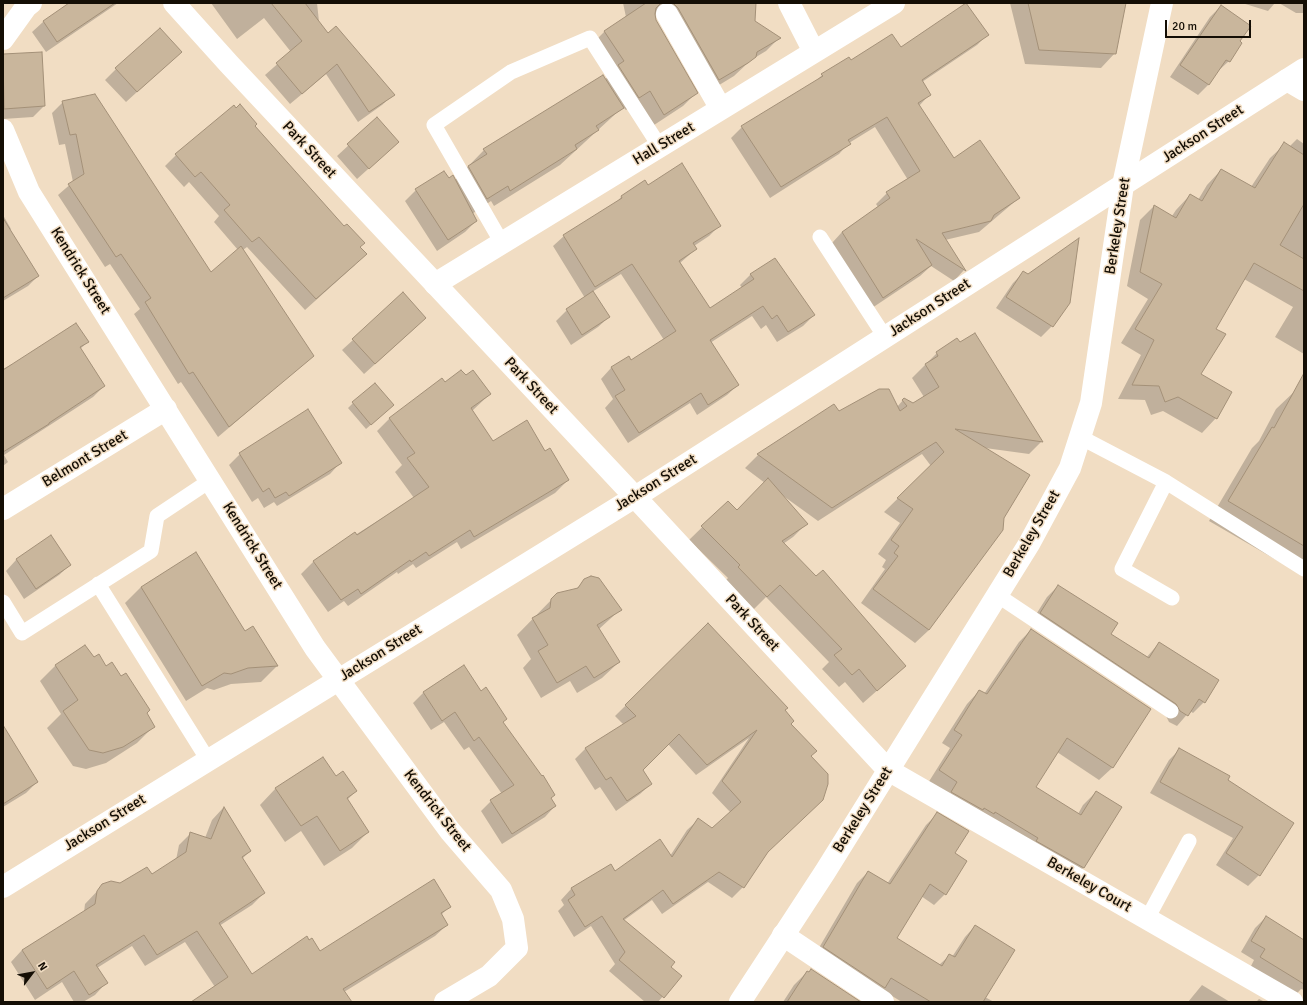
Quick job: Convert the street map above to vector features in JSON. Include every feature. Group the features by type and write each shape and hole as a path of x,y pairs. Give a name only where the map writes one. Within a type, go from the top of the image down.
{"street":[{"path":"3,39 26,7 31,3"},
{"name":"Park Street","path":"174,3 888,770"},
{"path":"789,3 814,52"},
{"name":"Hall Street","path":"435,284 894,3"},
{"name":"Berkeley Street","path":"740,1002 888,770 1029,544 1070,468 1091,403 1123,185 1162,3"},
{"path":"667,14 721,109"},
{"name":"Jackson Street","path":"3,887 635,497 1123,185 1298,80"},
{"name":"Kendrick Street","path":"3,130 29,192 315,648 450,831 501,890 513,919 518,948 490,976 445,1002"},
{"name":"Belmont Street","path":"3,509 166,409"},
{"name":"Berkeley Court","path":"888,770 1291,1001"},
{"path":"783,935 883,1002"}],"lane":[{"path":"502,243 434,125 511,72 590,38 660,147"},
{"path":"820,237 884,337"},
{"path":"1080,437 1166,482 1304,569"},
{"path":"3,602 22,633 151,551 157,516 211,480"},
{"path":"1166,482 1122,569 1172,598"},
{"path":"98,584 208,760"},
{"path":"997,595 1171,711"},
{"path":"1147,919 1189,841"}],"building":[{"path":"69,3 115,3 57,42 43,21"},
{"path":"271,3 305,3 328,33 336,26 395,95 369,112 337,64 302,94 276,63 302,41"},
{"path":"646,3 661,3 656,8 656,20 698,93 664,115 650,91 639,98 618,65 624,61 604,31"},
{"path":"673,3 756,3 755,21 781,38 757,52 756,57 748,63 719,80 678,8"},
{"path":"966,3 989,35 922,80 931,95 918,103 954,158 980,140 1020,198 994,215 991,221 942,233 966,271 916,239 932,265 883,298 842,232 890,198 886,192 920,171 887,117 848,140 851,144 781,187 741,126 823,76 821,74 849,57 851,60 892,34 901,47"},
{"path":"1028,3 1126,3 1116,54 1039,50"},
{"path":"1221,5 1251,26 1240,41 1242,43 1230,62 1226,60 1209,85 1180,65"},
{"path":"160,28 182,52 137,92 115,68"},
{"path":"42,52 45,106 4,109 3,54"},
{"path":"603,75 624,108 596,126 599,130 575,145 577,149 510,191 508,186 487,199 468,166 487,154 483,149"},
{"path":"95,94 211,272 241,246 314,356 229,427 193,372 189,374 145,302 151,298 121,254 116,257 68,184 84,174 76,134 70,135 62,101"},
{"path":"240,104 257,124 255,126 344,226 347,224 365,243 360,247 367,254 316,299 259,237 252,242 224,210 230,205 201,172 195,177 175,154 234,105 236,108"},
{"path":"377,117 399,142 369,169 347,144"},
{"path":"1284,142 1304,155 1304,204 1280,245 1304,259 1304,291 1254,263 1216,329 1226,334 1201,374 1232,392 1217,419 1178,397 1165,402 1159,386 1132,385 1154,340 1135,329 1162,284 1140,272 1154,205 1176,218 1190,194 1202,201 1221,169 1255,188"},
{"path":"682,163 721,226 693,243 697,249 679,261 710,308 754,279 750,274 775,258 815,315 788,332 777,315 772,319 763,306 710,340 739,385 708,405 701,393 639,433 615,396 625,390 611,367 629,356 631,360 676,331 632,264 595,287 563,235 622,198 621,196 645,180 648,185"},
{"path":"444,171 449,178 453,175 477,221 448,240 415,189"},
{"path":"3,218 39,276 3,298"},
{"path":"1079,238 1070,303 1053,327 1006,297 1023,271 1028,274"},
{"path":"593,291 610,317 582,335 566,309"},
{"path":"403,292 426,318 375,364 352,339"},
{"path":"76,323 89,342 80,347 105,386 49,424 3,452 3,370"},
{"path":"975,333 1043,442 955,429 1030,475 1004,518 1003,530 929,630 873,589 898,556 894,553 899,546 891,540 913,509 897,498 944,452 936,442 832,508 757,454 834,404 839,411 879,389 889,389 900,411 907,406 902,400 904,398 913,403 939,387 925,364 938,356 936,352 957,338 960,342"},
{"path":"461,370 466,375 473,370 491,394 471,408 493,441 527,420 545,451 550,448 569,480 474,537 470,530 429,556 426,552 411,562 410,560 361,594 358,589 341,600 313,561 355,532 357,535 429,487 407,458 415,453 389,418 442,378 445,382"},
{"path":"1304,373 1304,546 1228,501 1272,427 1274,428"},
{"path":"375,383 394,405 371,425 352,402"},
{"path":"308,409 342,463 289,496 286,492 275,498 269,488 263,492 239,453"},
{"path":"768,478 808,524 782,541 816,576 823,570 906,666 877,691 859,669 852,675 834,655 842,649 780,585 767,597 738,567 740,565 701,526 728,501 737,510"},
{"path":"51,535 71,565 36,589 16,559"},
{"path":"196,552 245,631 253,626 278,666 248,668 231,674 224,673 202,686 141,587"},
{"path":"591,576 599,578 622,610 597,625 620,662 594,678 586,666 557,683 538,651 548,645 532,618 550,608 551,599 557,593 578,588 584,579"},
{"path":"1058,585 1118,623 1111,634 1149,658 1159,642 1219,680 1205,703 1199,699 1188,716 1180,711 1176,704 1040,613"},
{"path":"708,623 788,708 785,710 794,721 791,724 817,751 811,756 828,774 828,784 823,800 768,852 744,888 719,872 673,904 663,890 623,919 675,962 671,967 682,976 664,998 619,960 625,952 602,916 585,927 568,900 575,895 571,888 611,864 615,871 660,839 672,857 698,818 712,828 741,802 722,781 757,730 707,765 679,734 643,770 652,784 627,801 611,777 606,780 585,748 636,716 625,705"},
{"path":"1031,629 1151,709 1113,768 1067,738 1036,787 1081,815 1096,791 1122,807 1084,868 1036,841 1038,838 995,812 994,814 984,808 983,810 951,792 957,782 939,770 962,735 954,730 979,690 987,694"},
{"path":"85,645 94,657 99,654 106,666 112,662 121,676 126,673 150,710 147,713 155,727 123,747 103,753 89,750 63,711 78,700 55,665"},
{"path":"464,665 481,691 486,687 507,719 503,722 542,776 543,775 555,795 551,798 556,806 512,834 490,800 514,785 479,737 474,741 455,712 442,721 423,692"},
{"path":"3,725 38,782 3,804"},
{"path":"1179,748 1230,776 1228,780 1294,823 1260,876 1226,853 1243,827 1160,782"},
{"path":"323,757 336,776 343,771 357,791 347,798 369,832 340,851 317,816 301,826 275,788"},
{"path":"224,807 251,851 242,857 265,893 219,923 252,974 307,936 309,940 312,938 320,951 434,879 451,907 441,913 448,925 343,989 352,1002 191,1002 228,977 197,931 157,955 144,935 96,965 108,983 89,995 74,971 47,989 22,950 95,904 97,891 102,884 111,881 120,883 147,867 152,874 186,852 190,832 211,839"},
{"path":"937,812 969,831 955,853 967,861 946,895 930,884 897,938 942,966 949,954 955,957 975,925 1015,950 983,1002 931,1002 891,978 885,988 823,947 868,871 890,884"},
{"path":"1266,916 1304,940 1304,984 1260,957 1265,949 1251,941"},
{"path":"811,969 861,1002 787,1002 807,971 809,972"}]}
